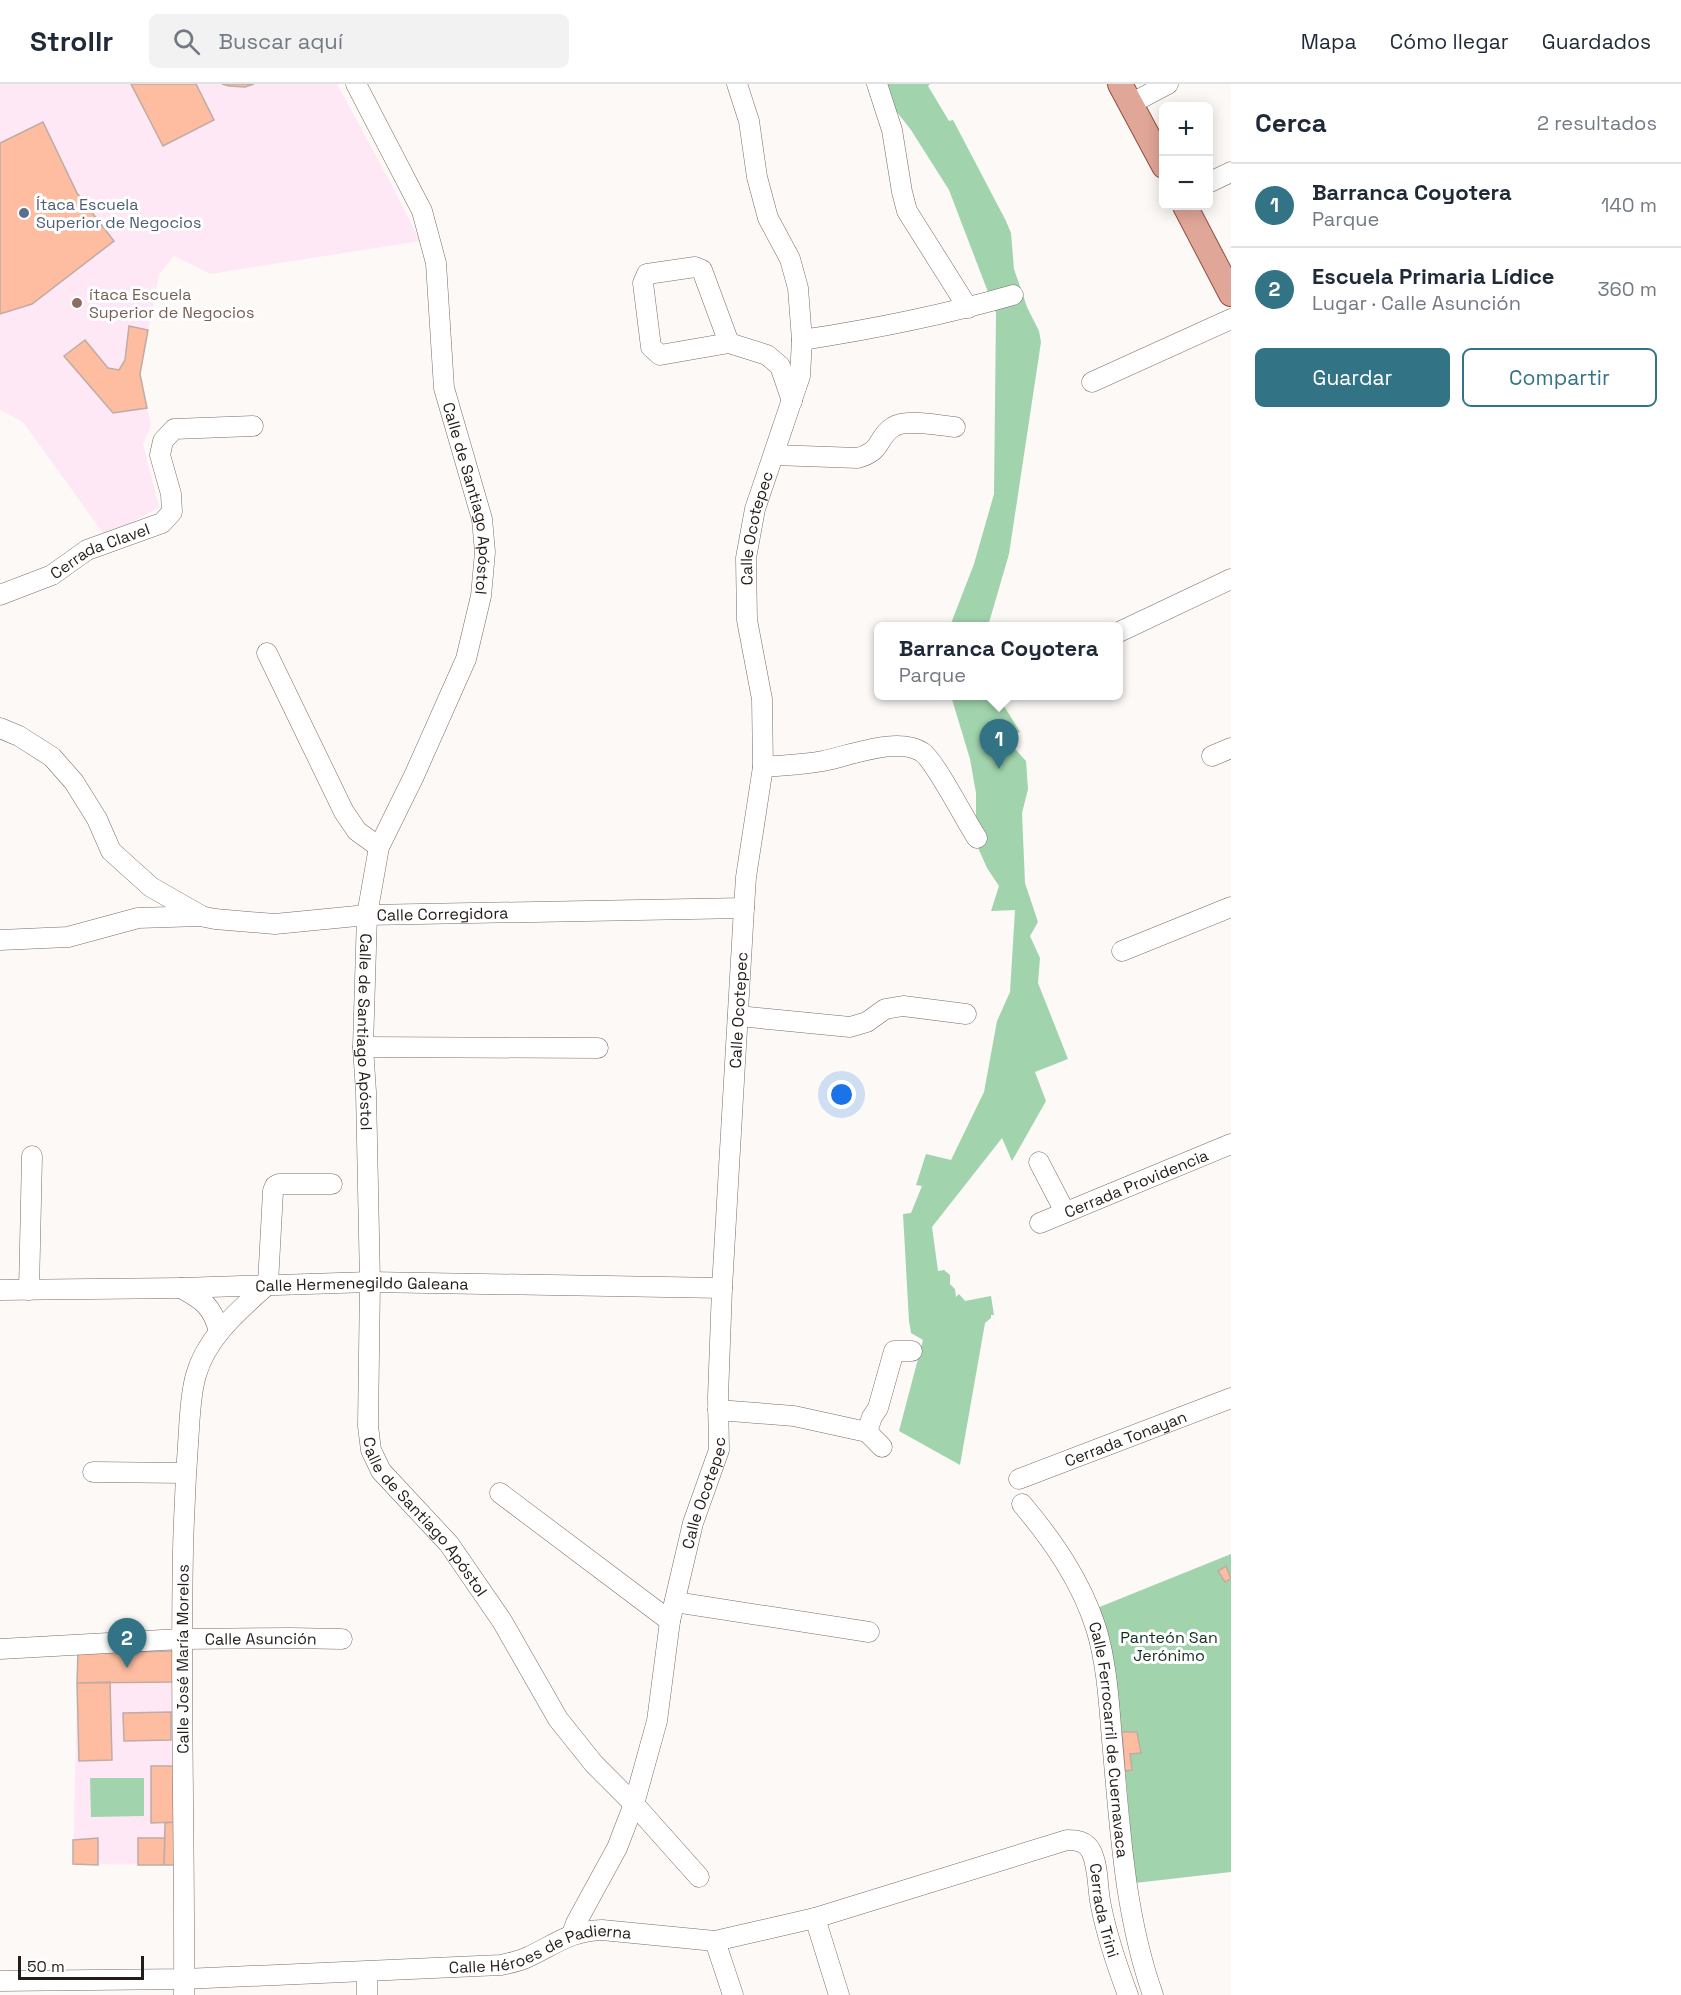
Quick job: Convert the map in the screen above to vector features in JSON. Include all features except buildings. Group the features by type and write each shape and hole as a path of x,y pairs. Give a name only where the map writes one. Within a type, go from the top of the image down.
{"main road":[{"path":"1125,94 1159,157"},
{"path":"1187,210 1231,294"}],"street":[{"name":"Calle de Santiago Apóstol","path":"356,84 422,211 436,263 444,388 482,519 484,552 481,596 466,658 414,776 379,847 367,915 363,1047 370,1282 368,1426 371,1450 381,1471 449,1544 502,1621 558,1719 594,1764 634,1804 699,1877"},
{"name":"Calle Ocotepec","path":"572,1934 617,1848 634,1804 657,1721 673,1612 693,1523 719,1450 722,1288 744,908 746,877 763,767 762,699 747,620 746,558 754,510 800,376 802,340 798,288 790,259 768,218 757,177 749,121 737,84"},
{"path":"877,84 892,130 902,192 908,211 968,308"},
{"path":"1125,94 1168,84"},
{"path":"1213,181 1231,172"},
{"path":"729,343 702,270 695,267 647,274 643,283 651,348 655,352 660,355 729,343 767,355 780,366 792,401"},
{"path":"802,340 873,329 968,308 1013,295"},
{"path":"1092,382 1231,319"},
{"path":"774,454 858,458 876,450 892,427 904,423 955,427"},
{"name":"Cerrada Clavel","path":"0,595 52,575 87,550 162,523 172,512 171,494 160,455 163,441 174,429 254,426"},
{"path":"1123,630 1231,579"},
{"path":"267,653 344,812 357,831 379,847"},
{"path":"0,728 19,736 52,757 74,782 97,819 111,851 151,887 200,915"},
{"path":"763,767 822,761 884,746 909,747 922,752 934,765 977,838"},
{"path":"1212,756 1231,748"},
{"path":"1122,951 1231,907"},
{"name":"Calle Corregidora","path":"0,940 68,937 138,918 200,915 214,919 275,924 367,915 744,908"},
{"path":"738,1016 850,1027 867,1022 885,1009 903,1006 966,1014"},
{"path":"363,1047 598,1048"},
{"name":"Cerrada Providencia","path":"1040,1223 1231,1144"},
{"path":"29,1290 32,1156"},
{"path":"1039,1162 1065,1212"},
{"path":"268,1284 275,1186 279,1184 332,1184"},
{"name":"Calle Hermenegildo Galeana","path":"0,1290 181,1288 370,1282 722,1288"},
{"name":"Calle José María Morelos","path":"184,1987 181,1640 185,1473 196,1375 204,1355 219,1331 268,1284"},
{"path":"181,1288 200,1298 214,1313 219,1331"},
{"path":"867,1432 878,1408 894,1351 912,1351"},
{"name":"Cerrada Tonayan","path":"1019,1479 1231,1398"},
{"path":"718,1410 794,1416 867,1432 882,1447"},
{"path":"93,1472 185,1473"},
{"path":"500,1493 673,1612 869,1632"},
{"name":"Calle Ferrocarril de Cuernavaca","path":"1022,1504 1046,1532 1066,1563 1086,1602 1096,1629 1105,1665 1109,1697 1126,1887 1139,1952 1153,1995"},
{"name":"Calle Asunción","path":"0,1649 23,1650 181,1640 342,1639"},
{"name":"Calle Héroes de Padierna","path":"0,1981 184,1987 368,1972 501,1965 527,1958 572,1934 586,1930 715,1941 815,1918 1067,1840"},
{"name":"Cerrada Trini","path":"1067,1840 1084,1843 1090,1850 1114,1959 1128,1995"},
{"path":"815,1918 839,1995"},
{"path":"715,1941 733,1995"},
{"path":"367,1995 368,1972"}],"shaded area":[{"name":"ítaca Escuela Superior de Negocios","path":"0,84 337,84 420,241 210,274 174,256 159,275 140,374 151,425 143,444 159,507 106,537 23,422 0,410"},
{"path":"177,1651 175,1865 73,1864 78,1653"}],"green space":[{"path":"875,84 930,84 928,86 949,121 953,120 1006,221 1011,233 1014,269 1027,307 1039,331 1041,342 1009,554 989,622 952,622 974,564 994,494 996,313 949,190 911,130"},
{"path":"952,700 1000,700 1020,732 1005,738 1026,761 1028,789 1022,813 1025,883 1038,922 1030,936 1040,958 1038,983 1068,1059 1035,1072 1046,1101 1012,1161 1002,1138 932,1227 938,1271 944,1270 950,1275 950,1284 955,1289 956,1297 959,1294 965,1301 991,1296 994,1315 991,1315 985,1323 960,1465 899,1431 923,1340 911,1333 909,1321 903,1214 911,1213 922,1186 916,1185 926,1154 951,1160 984,1092 997,1021 1010,992 1015,910 991,911 999,886 987,868 971,832 976,815 976,793 970,759"},
{"name":"Panteón San Jerónimo","path":"1231,1554 1231,1872 1135,1883 1122,1732 1097,1608"},
{"path":"90,1778 144,1778 144,1816 91,1817"}],"place":[{"name":"Ítaca Escuela Superior de Negocios","path":"24,213"},
{"name":"ítaca Escuela Superior de Negocios","path":"77,303"},
{"name":"Barranca Coyotera","path":"999,769"},
{"name":"Escuela Primaria Lídice","path":"127,1668"}]}
